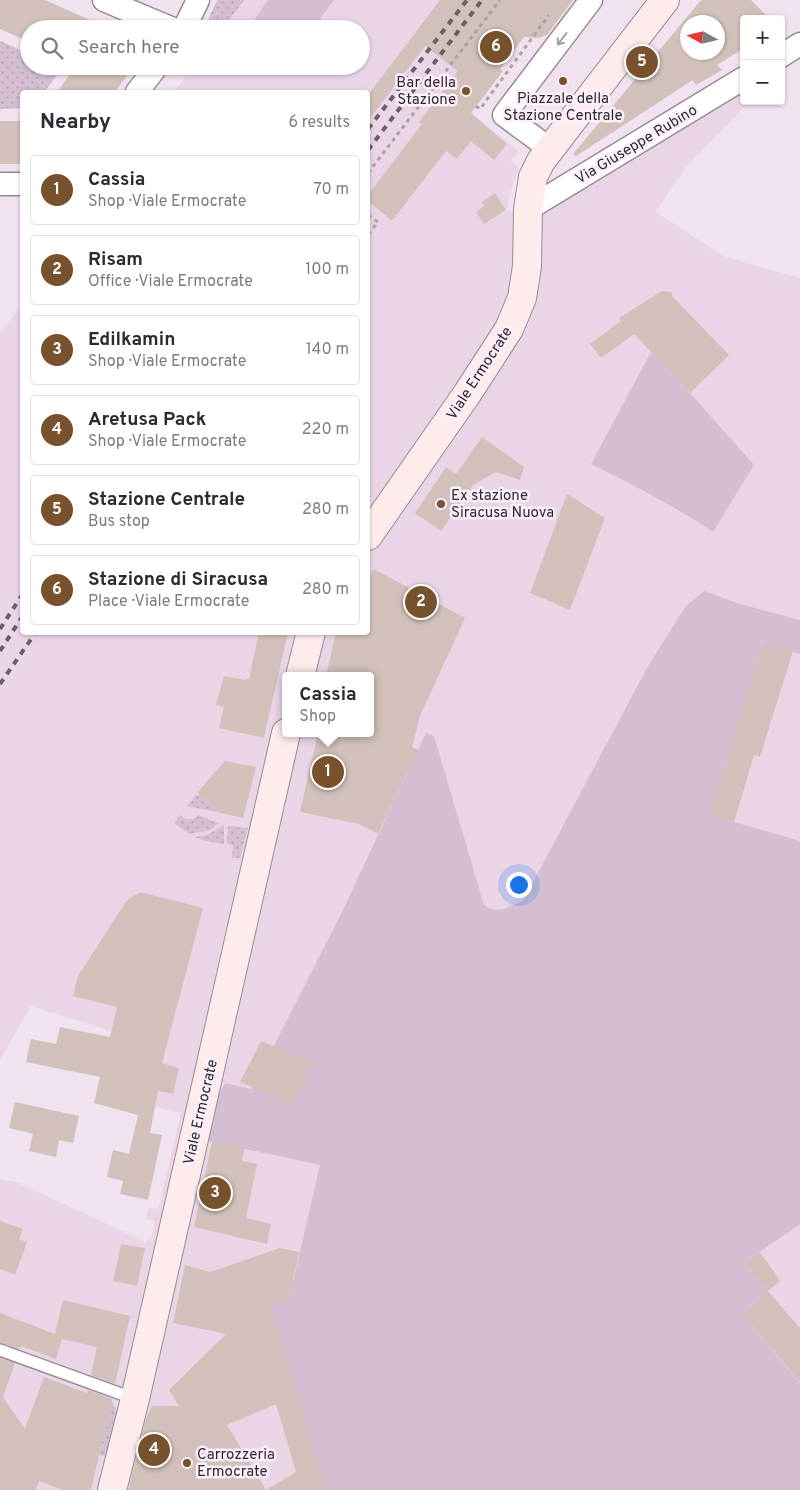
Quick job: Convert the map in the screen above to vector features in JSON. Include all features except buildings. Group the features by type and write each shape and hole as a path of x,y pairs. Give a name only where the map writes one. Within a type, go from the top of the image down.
{"main road":[{"name":"Viale Ermocrate","path":"370,533 467,394 509,329 522,298 527,266 528,209 533,177 546,155 665,0"},
{"path":"301,672 310,635"},
{"name":"Viale Ermocrate","path":"112,1490 135,1399 285,737"}],"street":[{"path":"104,0 152,20"},
{"path":"188,20 198,0"},
{"path":"567,186 554,185 545,176 546,155 504,114 591,0"},
{"path":"785,53 800,44"},
{"path":"139,90 150,75"},
{"name":"Via Giuseppe Rubino","path":"528,209 740,80"},
{"path":"0,184 20,184"}],"lane":[{"path":"0,1350 135,1399"}],"path":[{"path":"370,171 500,0"},
{"path":"476,106 480,109 549,15"},
{"path":"439,79 448,85"},
{"path":"370,216 378,222 370,232"}],"shaded area":[{"path":"217,0 244,0 230,20 208,20"},
{"path":"244,0 556,0 513,51 500,69 503,71 471,113 519,151 511,161 519,168 512,186 507,211 528,209 564,201 740,91 740,105 746,105 689,164 656,212 723,256 800,278 800,1490 0,1490 0,1179 16,1182 146,1242 147,1239 151,1240 155,1222 146,1218 148,1207 158,1210 181,1113 97,1092 111,1031 31,1006 0,1060 0,334 20,306 20,635 370,635 370,90 176,90 187,75 370,75 370,20 230,20"},
{"path":"268,0 334,0 319,20 254,20"},
{"path":"0,41 20,50 20,75 57,75 46,90 20,90 20,108 0,109"},
{"path":"651,352 754,465 713,532 669,505 591,464"},
{"path":"704,591 740,604 800,620 800,654 763,642 710,815 800,841 800,1224 744,1263 768,1291 742,1314 800,1383 800,1490 326,1490 269,1305 289,1299 320,1165 204,1140 213,1094 219,1095 225,1083 252,1089 341,914 426,733 434,736 484,905 499,910 523,901 648,666 686,606"},
{"path":"196,795 202,796 226,814 187,806"},
{"path":"180,815 185,819 194,819 198,815 219,823 210,830 190,834 174,823"},
{"path":"224,825 224,844 195,837 207,835"},
{"path":"228,826 248,828 240,858 232,858 233,845 227,844"},
{"path":"111,1401 117,1411 107,1457 99,1455"}],"railway":[{"path":"370,126 467,0"},
{"path":"370,147 482,0"},
{"path":"0,629 20,598"},
{"path":"0,651 20,620"},
{"path":"0,684 34,635"}],"place":[{"name":"Stazione di Siracusa","path":"496,47"},
{"name":"Stazione Centrale","path":"642,62"},
{"name":"Piazzale della Stazione Centrale","path":"563,81"},
{"name":"Bar della Stazione","path":"466,91"},
{"name":"Ex stazione Siracusa Nuova","path":"441,504"},
{"name":"Risam","path":"421,602"},
{"name":"Cassia","path":"328,772"},
{"name":"Edilkamin","path":"215,1193"},
{"name":"Aretusa Pack","path":"154,1450"},
{"name":"Carrozzeria Ermocrate","path":"187,1463"}]}
